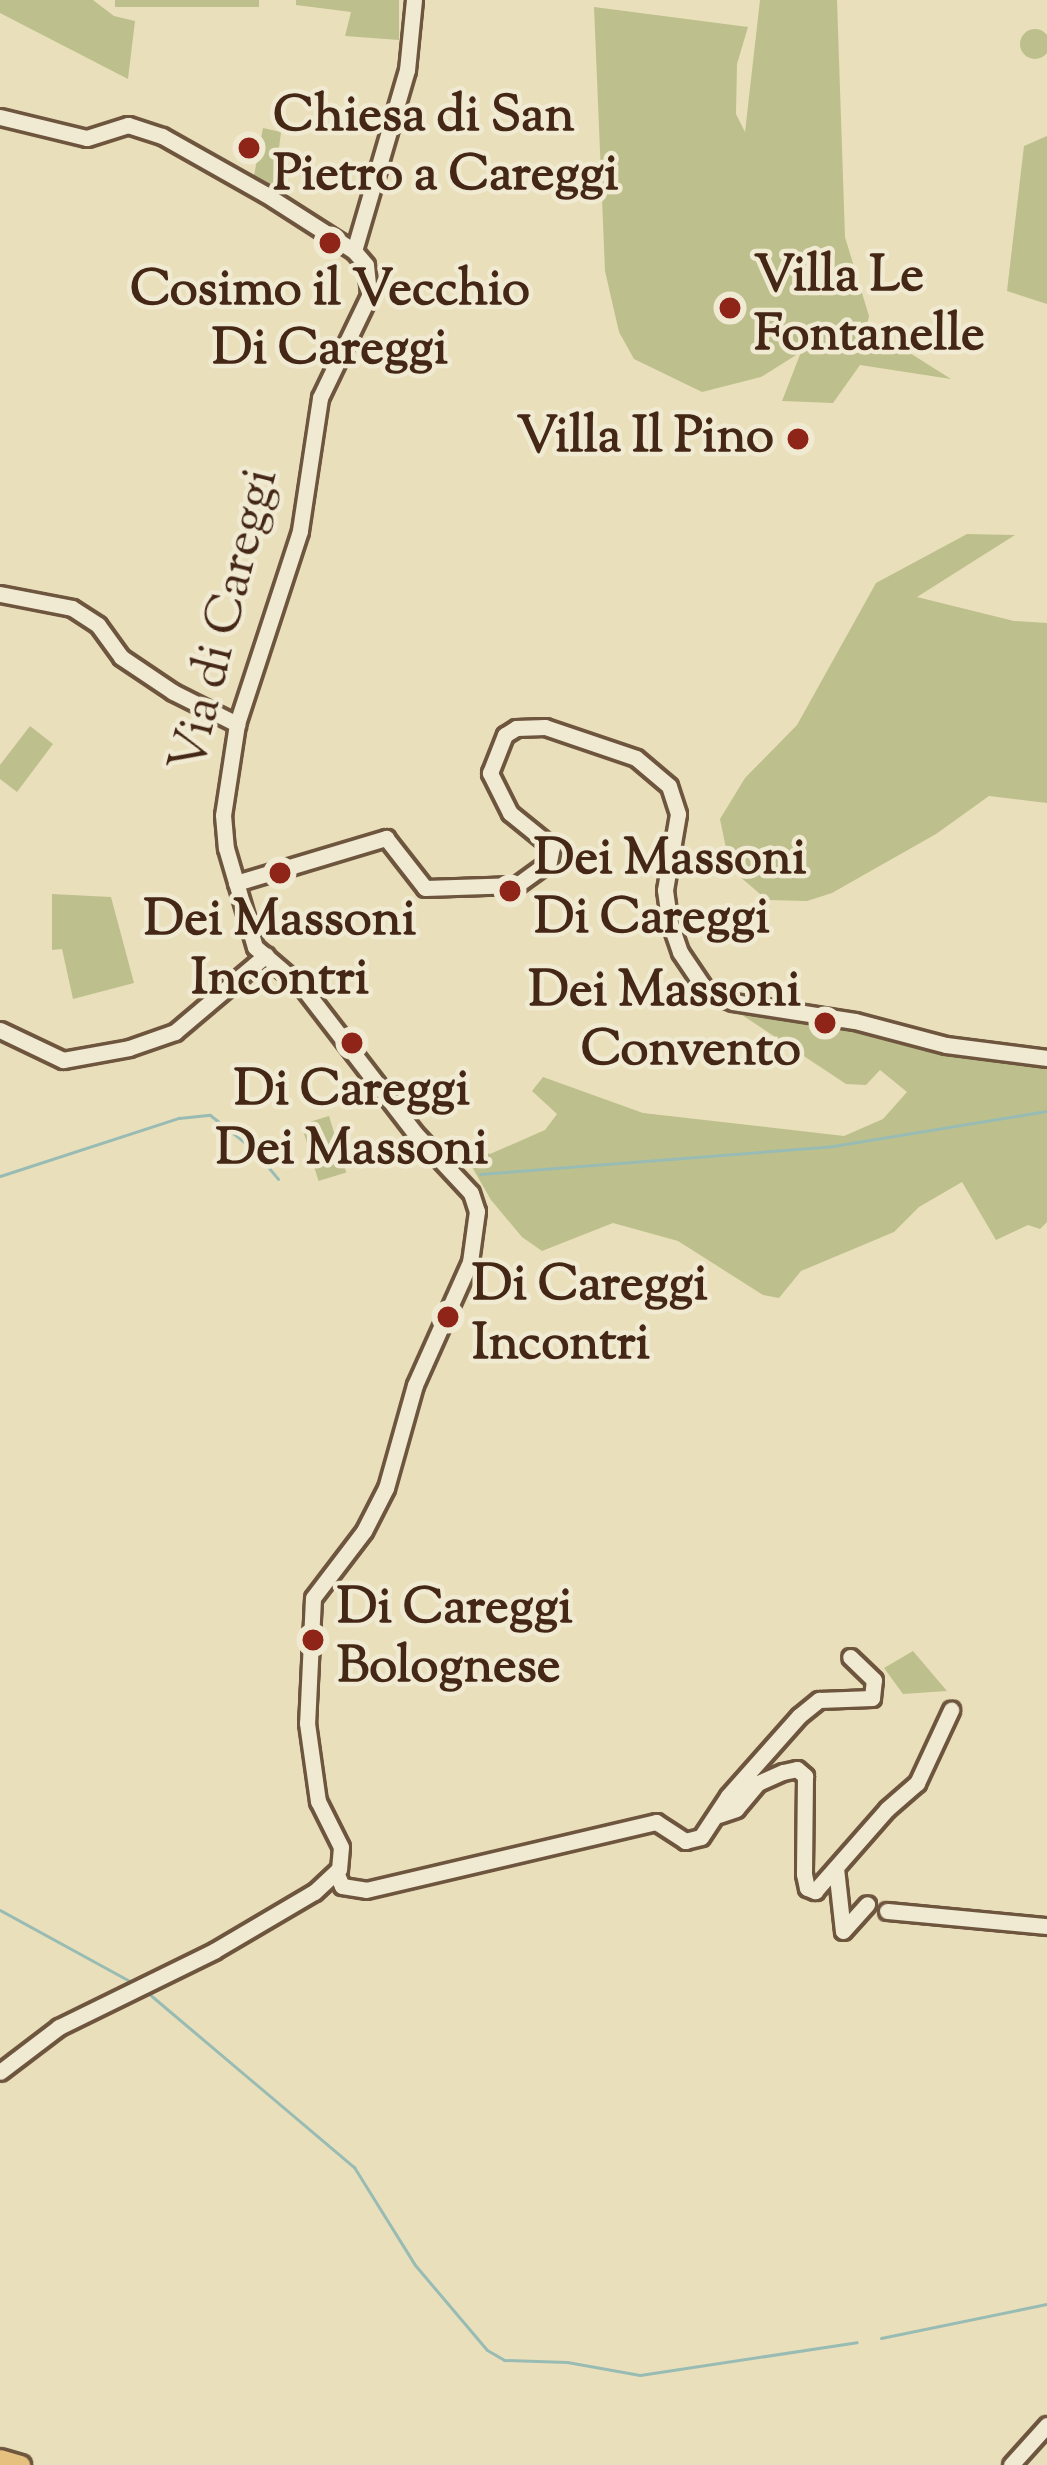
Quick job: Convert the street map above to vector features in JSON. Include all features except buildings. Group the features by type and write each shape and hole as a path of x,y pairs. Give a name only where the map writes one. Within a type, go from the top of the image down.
{"main road":[{"path":"0,2459 21,2465"}],"street":[{"name":"Via di Careggi","path":"336,1872 341,1846 318,1801 307,1723 313,1598 378,1507 424,1361 470,1262 477,1211 471,1193 414,1132 304,989 254,947 223,814 237,724 300,531 320,398 369,296 369,272 354,250 407,70 414,0"},
{"path":"0,117 87,138 128,125 162,136 354,250"},
{"path":"0,594 72,608 98,625 121,657 173,692 237,724"},
{"path":"236,883 386,838 425,888 517,885 549,862 553,847 510,814 490,773 506,735 516,728 545,727 636,758 669,786 678,814 665,890 669,920 680,952 707,992 766,1010 855,1021 946,1045 1047,1058"},
{"path":"0,1030 63,1060 129,1048 176,1032 266,956"},
{"path":"0,2072 58,2026 214,1951 288,1908 336,1872 342,1886 366,1889 656,1822 685,1841 701,1837 728,1796 799,1716 819,1700 872,1698 874,1680 850,1657"},
{"path":"719,1815 736,1809 758,1783 797,1769 808,1786 801,1810 807,1888 824,1886 886,1808 917,1783 951,1710"},
{"path":"836,1868 843,1931 867,1904"},
{"path":"887,1911 1047,1926"},
{"path":"1011,2465 1047,2425"}],"green space":[{"path":"0,0 93,0 114,16 135,21 128,79 0,13"},
{"path":"115,0 259,0 259,7 115,7"},
{"path":"296,0 399,0 399,40 345,36 351,12 296,5"},
{"path":"760,0 837,0 845,237 869,316 867,326 951,379 860,365 833,403 782,401 801,352 761,377 702,392 634,359 619,332 605,271 594,7 748,27 737,64 736,114 745,132"},
{"path":"1035,29 1046,33 1050,44 1046,55 1035,59 1024,55 1020,44 1024,33"},
{"path":"263,128 281,132 273,195 253,181"},
{"path":"1047,136 1047,304 1007,291 1024,146"},
{"path":"967,534 1015,535 917,597 1014,621 1047,623 1047,803 989,796 936,834 832,893 807,901 767,900 730,868 720,819 745,778 797,725 876,583"},
{"path":"30,726 53,744 17,792 0,779 0,765"},
{"path":"52,894 111,897 134,983 73,999 62,949 52,950"},
{"path":"733,1009 852,1028 963,1055 1047,1063 1047,1222 1040,1229 1028,1225 996,1240 962,1182 919,1207 894,1232 801,1271 779,1298 763,1295 678,1241 613,1223 542,1251 522,1237 491,1200 464,1153 473,1149 490,1154 545,1130 557,1114 532,1091 543,1077 643,1113 844,1136 883,1119 907,1092 880,1070 866,1085 846,1084"},
{"path":"329,1116 346,1172 319,1181 301,1124"},
{"path":"913,1651 947,1691 903,1694 884,1668"}],"waterway":[{"path":"480,1174 833,1146 1047,1111"},
{"path":"0,1176 179,1118 210,1115 253,1149 278,1179"},
{"path":"0,1910 135,1984"},
{"path":"148,1993 354,2167 415,2265 487,2350 504,2360 567,2362 640,2375 857,2342"},
{"path":"881,2338 1047,2304"}],"place":[{"name":"Chiesa di San Pietro a Careggi","path":"249,148"},
{"name":"Cosimo il Vecchio Di Careggi","path":"330,243"},
{"name":"Villa Le Fontanelle","path":"730,308"},
{"name":"Villa Il Pino","path":"798,439"},
{"name":"Dei Massoni Incontri","path":"280,873"},
{"name":"Dei Massoni Di Careggi","path":"510,891"},
{"name":"Dei Massoni Convento","path":"825,1023"},
{"name":"Di Careggi Dei Massoni","path":"352,1043"},
{"name":"Di Careggi Incontri","path":"448,1317"},
{"name":"Di Careggi Bolognese","path":"313,1640"}]}
